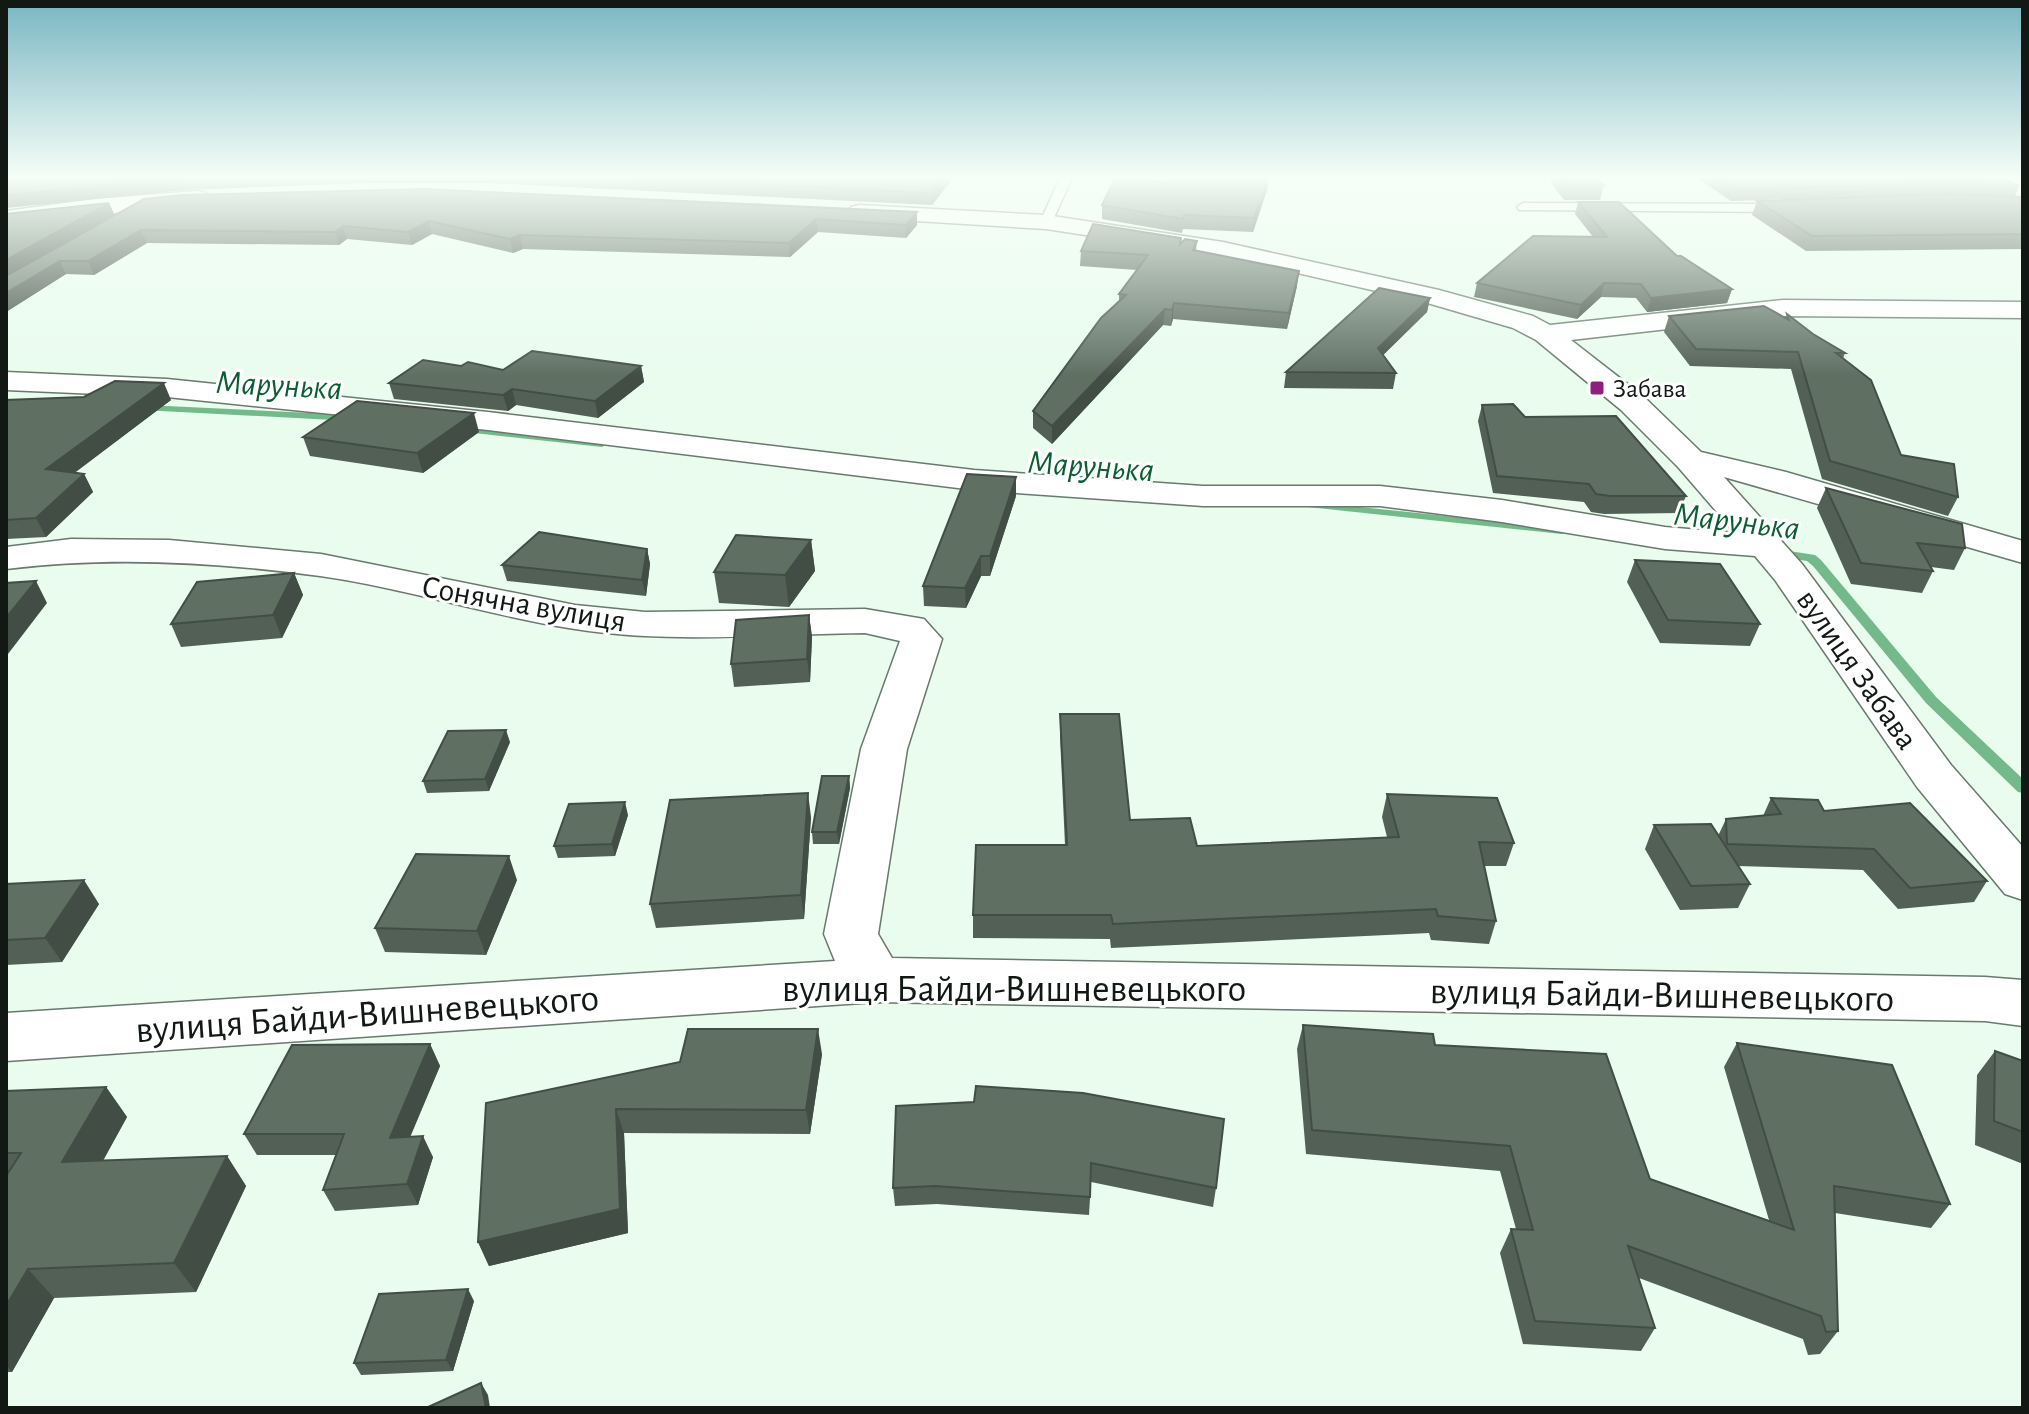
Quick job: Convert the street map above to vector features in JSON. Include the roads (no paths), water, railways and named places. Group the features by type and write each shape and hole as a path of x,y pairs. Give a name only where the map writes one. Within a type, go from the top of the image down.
{"street":[{"name":"вулиця Забава","path":"1181,244 1267,258 1430,296 1523,322 1546,334 1632,403 1690,460 1774,556 1934,776 2023,881"},
{"name":"вулиця Забава","path":"1546,334 1783,308 2023,310"},
{"path":"6,381 167,388 488,421 974,480 1203,496 1380,496 1502,511 1774,556"},
{"path":"1690,460 1780,480 1950,534 2023,552"},
{"name":"Сонячна вулиця","path":"6,558 71,550 169,551 321,565 575,617 645,624 865,621 910,628 921,639 884,749 851,934 853,945 877,980"},
{"name":"вулиця Байди-Вишневецького","path":"6,1037 877,980 1969,999 2023,1003"}],"waterway":[{"name":"Марунька","path":"145,408 352,418"},
{"name":"Марунька","path":"460,429 602,444"},
{"name":"Марунька","path":"1312,505 1562,531"},
{"name":"Марунька","path":"1777,553 1811,558 1817,563 1931,700 2023,788"}],"place":[{"name":"Забава","path":"1597,388"}]}
